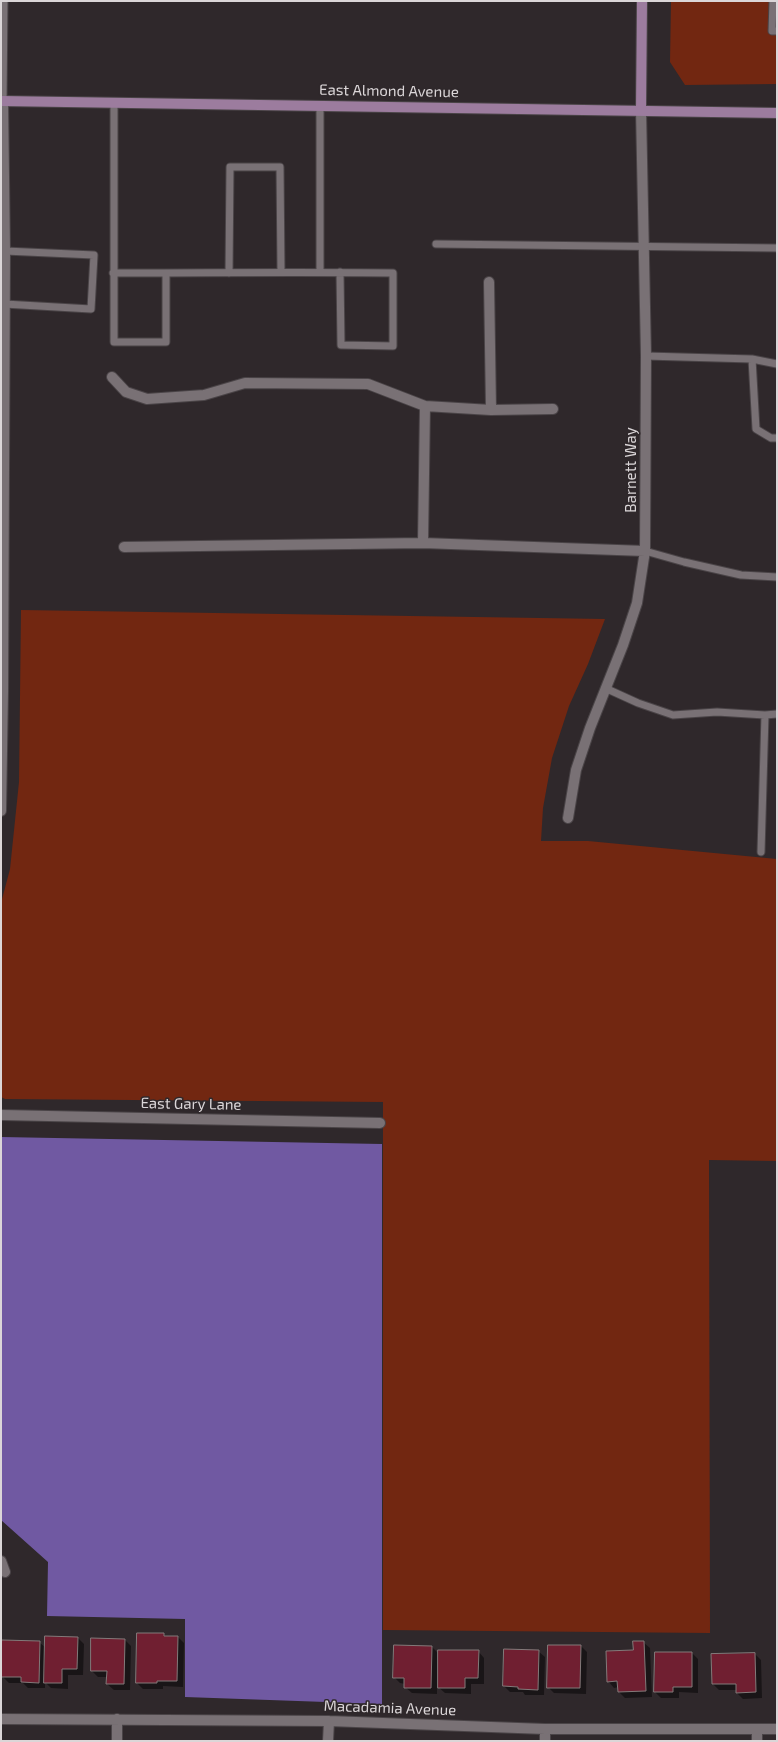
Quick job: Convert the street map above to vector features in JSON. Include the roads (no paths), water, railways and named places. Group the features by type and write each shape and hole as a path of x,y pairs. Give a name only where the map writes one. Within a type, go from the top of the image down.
{"main road":[{"path":"641,110 642,1"},
{"name":"East Almond Avenue","path":"2,101 777,113"}],"street":[{"path":"1,811 5,251 2,101"},
{"name":"Barnett Way","path":"568,818 576,770 605,688 623,645 637,603 645,550 646,356 645,247 641,110"},
{"path":"489,282 491,410"},
{"path":"112,377 126,392 147,399 204,395 245,382 368,384 425,406 491,410 553,409"},
{"path":"423,543 425,406"},
{"path":"124,547 423,543 645,550"},
{"name":"East Gary Lane","path":"1,1116 380,1123"},
{"path":"1,1561 5,1572"},
{"name":"Macadamia Avenue","path":"1,1719 329,1721 545,1729 777,1729"},
{"path":"117,1719 117,1741"},
{"path":"328,1741 329,1721"},
{"path":"545,1729 545,1741"},
{"path":"757,1729 757,1741"}],"lane":[{"path":"2,101 4,1"},
{"path":"773,1 772,31 777,31"},
{"path":"114,102 114,342 166,342 166,273"},
{"path":"320,105 320,272"},
{"path":"229,273 230,167 280,167 281,272"},
{"path":"436,244 777,248"},
{"path":"4,304 91,309 94,255 5,251"},
{"path":"113,273 281,272 340,272 393,273 394,346 341,345 340,272"},
{"path":"646,356 752,359 777,364"},
{"path":"752,359 756,429 771,438 777,438"},
{"path":"645,550 684,562 740,575 777,577"},
{"path":"605,688 638,703 673,715 717,712 765,715 777,714"},
{"path":"761,852 765,715"}]}
